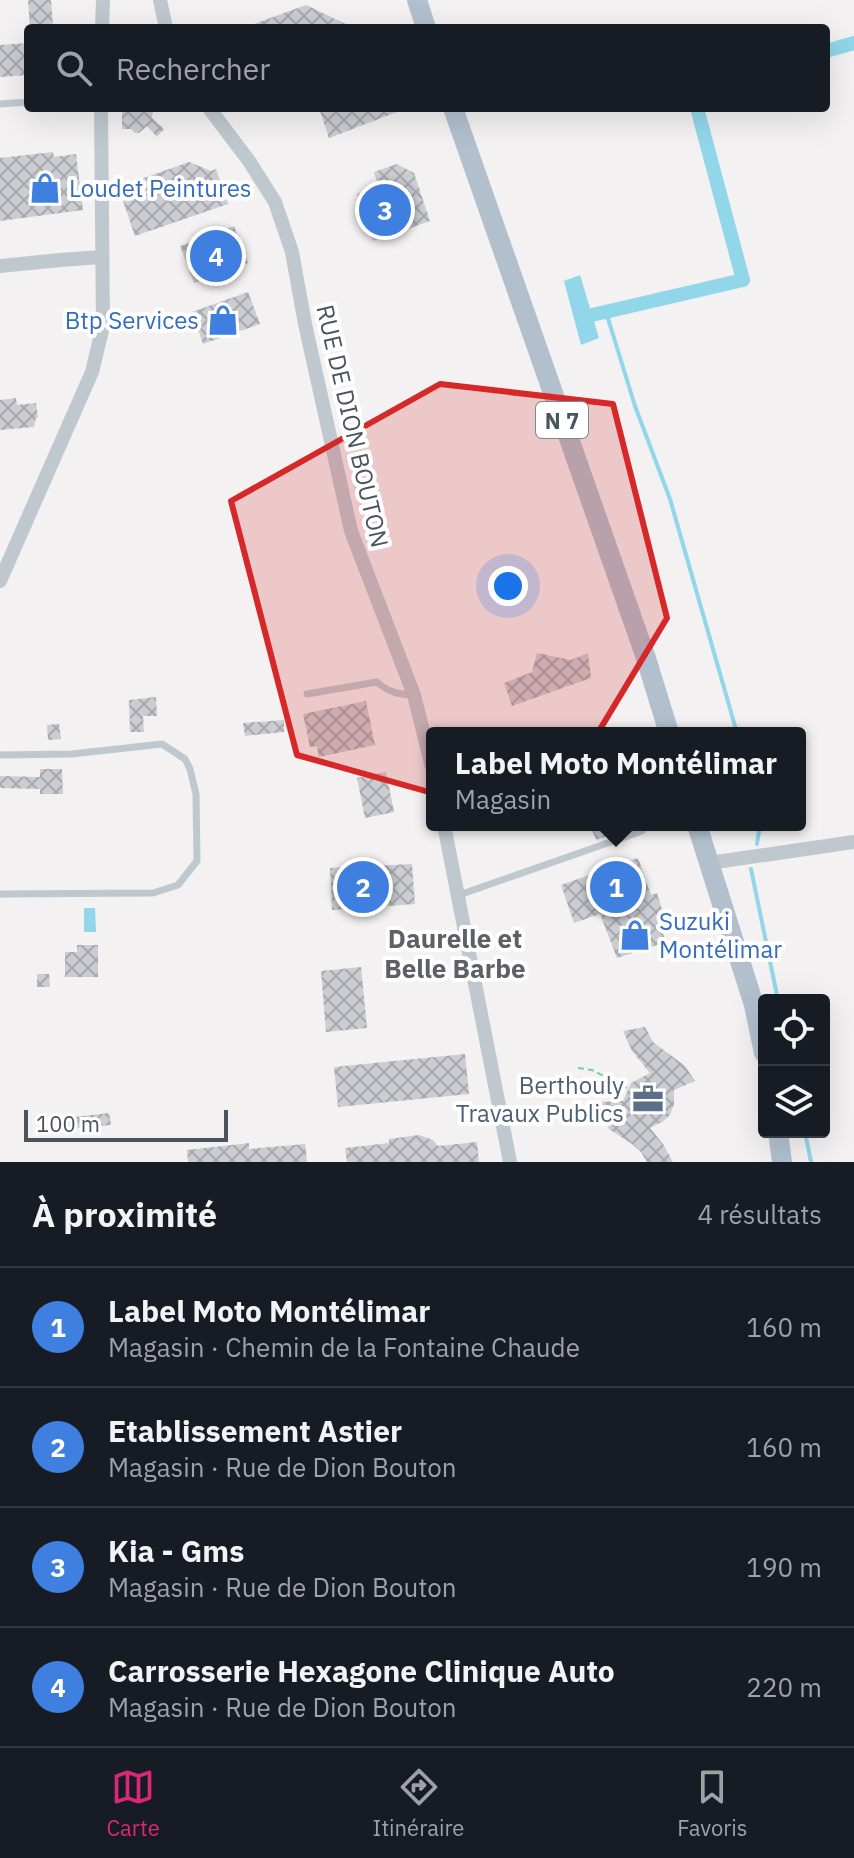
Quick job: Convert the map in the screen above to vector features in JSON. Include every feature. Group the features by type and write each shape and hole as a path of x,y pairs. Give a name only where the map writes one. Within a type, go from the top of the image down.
{"main road":[{"path":"417,0 425,24"},
{"name":"N 7","path":"454,112 645,655 667,727"},
{"path":"699,831 758,1024"},
{"path":"779,1138 782,1162"}],"street":[{"path":"102,24 103,0"},
{"path":"160,0 165,24"},
{"path":"1,576 92,372 103,326 101,112"},
{"name":"RUE DE DION BOUTON","path":"212,112 275,202 292,252 351,531 414,695 426,743"},
{"path":"0,266 102,257"},
{"path":"445,831 510,1162"},
{"path":"709,863 854,842"}],"lane":[{"path":"0,104 24,102"},
{"path":"307,694 377,682 385,690 414,695"},
{"path":"0,755 72,754 162,744 185,759 190,769 196,794 197,861 178,885 153,893 0,894"},
{"path":"459,895 642,831"}],"path":[{"path":"578,1068 592,1070 627,1088"}],"highlighted area":[{"path":"440,384 613,404 667,618 543,824 297,755 231,501"}],"water":[{"path":"580,275 599,338 581,345 564,281"},
{"path":"84,908 95,908 96,932 84,932"}],"building":[{"path":"28,0 51,0 53,24 30,24"},
{"path":"306,5 346,24 254,24"},
{"path":"24,43 24,75 0,77 0,45"},
{"path":"122,112 153,112 152,118 164,129 157,137 147,126 139,133 122,129"},
{"path":"320,112 397,112 329,138"},
{"path":"53,152 54,157 76,154 83,210 0,221 0,158"},
{"path":"189,162 211,171 216,169 228,204 135,236 123,201 147,193 141,179"},
{"path":"397,164 414,173 430,221 373,241 357,194 378,186 374,172"},
{"path":"234,226 248,263 194,283 180,246"},
{"path":"248,292 260,324 203,344 192,312"},
{"path":"16,398 17,405 36,403 38,418 34,427 0,430 0,400"},
{"path":"537,653 571,660 588,653 591,678 512,706 504,683 532,672"},
{"path":"156,697 157,716 143,716 144,732 130,732 129,700"},
{"path":"366,701 375,745 319,757 317,746 310,747 303,714"},
{"path":"284,720 284,732 245,736 243,723"},
{"path":"59,724 61,739 48,740 47,725"},
{"path":"40,769 62,769 63,794 40,794 40,789 0,788 0,776 40,777"},
{"path":"386,772 394,812 365,818 357,778"},
{"path":"592,831 620,831 596,840"},
{"path":"638,858 651,895 657,893 663,913 657,916 666,942 617,958 600,914 574,923 561,885"},
{"path":"412,864 415,904 332,910 330,868"},
{"path":"77,945 98,945 98,977 65,977 65,952 77,952"},
{"path":"361,967 367,1028 326,1032 321,971"},
{"path":"37,974 49,974 50,987 37,987"},
{"path":"645,1027 653,1042 685,1066 695,1081 674,1090 670,1115 650,1128 673,1162 647,1162 632,1144 609,1129 602,1113 600,1102 623,1101 631,1083 650,1073 632,1051 623,1031"},
{"path":"465,1054 469,1094 338,1107 334,1067"},
{"path":"109,1113 111,1125 68,1129 66,1118"},
{"path":"419,1135 433,1140 438,1146 477,1142 479,1162 347,1162 345,1148 389,1143 389,1139"},
{"path":"249,1143 249,1149 305,1144 307,1162 188,1162 187,1150"}],"waterway":[{"path":"830,50 854,43"},
{"path":"592,315 743,280 698,112"},
{"path":"606,312 635,406 670,499 735,727"},
{"path":"757,844 759,831"},
{"path":"751,869 777,994"},
{"path":"806,1138 811,1162"}],"place":[{"name":"Loudet Peintures","path":"45,188"},
{"name":"Kia - Gms","path":"385,210"},
{"name":"Carrosserie Hexagone Clinique Auto","path":"216,256"},
{"name":"Btp Services","path":"223,320"},
{"name":"Etablissement Astier","path":"363,887"},
{"name":"Label Moto Montélimar","path":"616,887"},
{"name":"Suzuki Montélimar","path":"635,935"},
{"name":"Berthouly Travaux Publics","path":"648,1099"}],"district":[{"name":"Daurelle et Belle Barbe","path":"455,953"}]}
